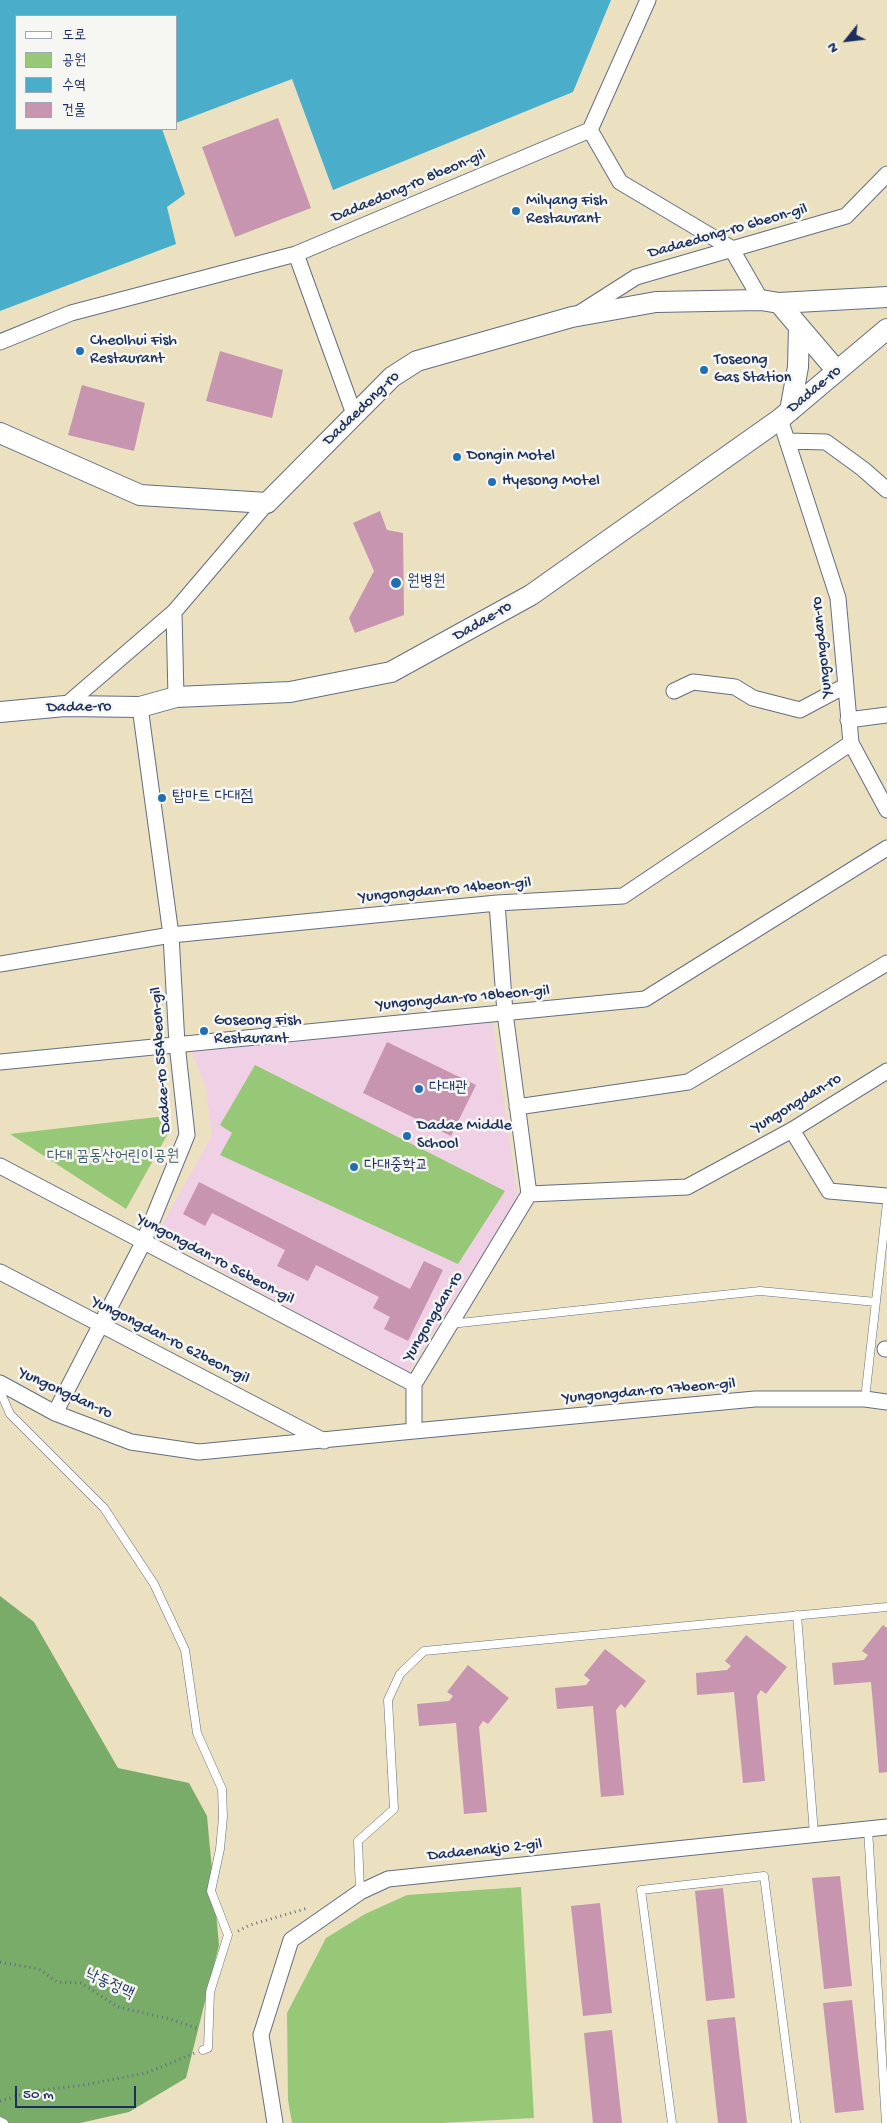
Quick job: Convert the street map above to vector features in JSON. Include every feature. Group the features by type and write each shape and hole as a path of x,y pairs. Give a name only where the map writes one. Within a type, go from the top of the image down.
{"street":[{"path":"648,0 590,130 620,182 732,248 770,301 799,328 837,372"},
{"name":"Dadaedong-ro 8beon-gil","path":"0,342 70,313 296,254 590,130"},
{"name":"Dadaedong-ro 6beon-gil","path":"572,317 636,277 846,216 887,174"},
{"path":"296,254 354,414"},
{"name":"Dadaedong-ro","path":"267,503 392,377 417,361 572,317 656,302 887,297"},
{"path":"785,415 798,367 799,328"},
{"name":"Dadae-ro","path":"0,712 65,706 140,707 176,697 290,692 391,672 531,595 785,415 887,329"},
{"name":"Yungongdan-ro","path":"785,415 788,441 838,598 851,743 887,810"},
{"path":"0,433 140,495 267,503"},
{"path":"788,441 826,442 863,468 887,490"},
{"path":"65,706 174,612 267,503"},
{"path":"174,612 176,697"},
{"path":"674,691 693,682 736,687 753,698 800,710 845,686"},
{"name":"Dadae-ro 554beon-gil","path":"55,1412 143,1243 187,1135 178,1044 171,935 140,707"},
{"path":"848,720 887,716"},
{"name":"Yungongdan-ro 14beon-gil","path":"0,964 171,935 497,903 623,896 851,743"},
{"name":"Yungongdan-ro 18beon-gil","path":"0,1062 645,1000 887,848"},
{"path":"497,903 505,1013 528,1194"},
{"path":"517,1107 688,1082 887,963"},
{"name":"Yungongdan-ro","path":"0,1383 55,1412 131,1442 199,1452 414,1431 414,1384 528,1194 688,1187 792,1130 887,1071"},
{"path":"792,1130 829,1191 887,1196"},
{"name":"Yungongdan-ro 56beon-gil","path":"0,1166 143,1243 414,1384"},
{"name":"Yungongdan-ro 62beon-gil","path":"0,1272 324,1441"},
{"name":"Yungongdan-ro 17beon-gil","path":"414,1431 754,1399 865,1399 887,1402"},
{"name":"Dadaenakjo 2-gil","path":"275,2123 262,2035 290,1940 360,1892 388,1879 887,1827"}],"lane":[{"path":"865,1399 887,1202"},
{"path":"450,1324 760,1290 876,1302"},
{"path":"0,1391 10,1414 104,1508 154,1584 185,1650 197,1733 222,1789 223,1817 220,1849 211,1891 228,1936 210,1992 210,2032 208,2048 203,2050"},
{"path":"360,1892 358,1841 394,1809 388,1700 400,1674 424,1651 887,1607"},
{"path":"797,1616 814,1834"},
{"path":"868,1829 886,2123"},
{"path":"672,2123 641,1890 764,1876 796,2123"},
{"path":"0,2121 4,2123"}],"path":[{"path":"228,1936 250,1925 310,1908"},
{"name":"낙동정맥","path":"0,1962 39,1969 57,1982 81,1983 118,2007 170,2019 210,2032"},
{"path":"0,2102 35,2091 84,2085 146,2073 203,2050"}],"shaded area":[{"name":"다대중학교","path":"492,1020 518,1198 408,1373 156,1235 212,1136 206,1087 190,1048"}],"green space":[{"path":"255,1065 505,1191 458,1264 220,1155 232,1133 220,1125"},
{"name":"다대 꿈동산어린이공원","path":"166,1116 170,1130 126,1209 10,1134"},
{"path":"0,1596 34,1622 118,1768 189,1783 207,1816 219,1945 186,2078 129,2112 80,2123 0,2123"},
{"path":"521,1887 534,2118 442,2123 292,2123 288,2100 287,2013 326,1938 365,1914 407,1895"}],"water":[{"path":"0,0 611,0 573,92 333,190 292,79 178,122 178,15 15,15 15,130 162,130 185,194 167,207 176,244 0,311"}],"building":[{"path":"278,118 311,208 235,237 202,147"},
{"path":"220,351 283,370 272,418 206,401"},
{"path":"82,385 145,403 134,451 68,435"},
{"path":"380,511 387,530 403,533 404,615 355,633 349,618 374,571 353,523"},
{"name":"다대관","path":"387,1042 476,1085 451,1136 363,1093"},
{"path":"199,1182 410,1289 424,1261 443,1270 408,1341 384,1329 390,1317 373,1308 379,1297 316,1265 308,1281 277,1266 285,1250 212,1213 205,1226 183,1214"},
{"path":"883,1625 887,1628 887,1772 879,1773 871,1682 834,1685 832,1663 864,1660 868,1655 862,1651"},
{"path":"746,1635 787,1667 766,1694 761,1690 757,1696 765,1781 743,1783 734,1692 697,1695 696,1673 727,1670 731,1666 725,1661"},
{"path":"605,1649 646,1681 625,1708 621,1704 616,1710 624,1795 601,1797 593,1706 557,1709 555,1688 586,1685 590,1680 584,1675"},
{"path":"468,1665 509,1698 488,1724 483,1721 479,1727 487,1812 464,1814 456,1723 419,1726 417,1704 449,1701 453,1696 447,1692"},
{"path":"840,1876 852,1986 824,1989 812,1878"},
{"path":"723,1888 735,1998 706,2001 695,1891"},
{"path":"600,1903 612,2013 583,2016 571,1906"},
{"path":"852,2000 864,2110 835,2113 823,2003"},
{"path":"735,2017 747,2123 718,2123 707,2020"},
{"path":"612,2030 622,2123 593,2123 584,2033"}],"place":[{"name":"Milyang Fish Restaurant","path":"516,211"},
{"name":"Cheolhui Fish Restaurant","path":"80,351"},
{"name":"Toseong Gas Station","path":"704,370"},
{"name":"Dongin Motel","path":"457,457"},
{"name":"Hyesong Motel","path":"492,482"},
{"name":"원병원","path":"396,583"},
{"name":"탑마트 다대점","path":"162,798"},
{"name":"Goseong Fish Restaurant","path":"204,1031"},
{"name":"다대관","path":"419,1089"},
{"name":"Dadae Middle School","path":"407,1136"},
{"name":"다대중학교","path":"354,1167"}]}
